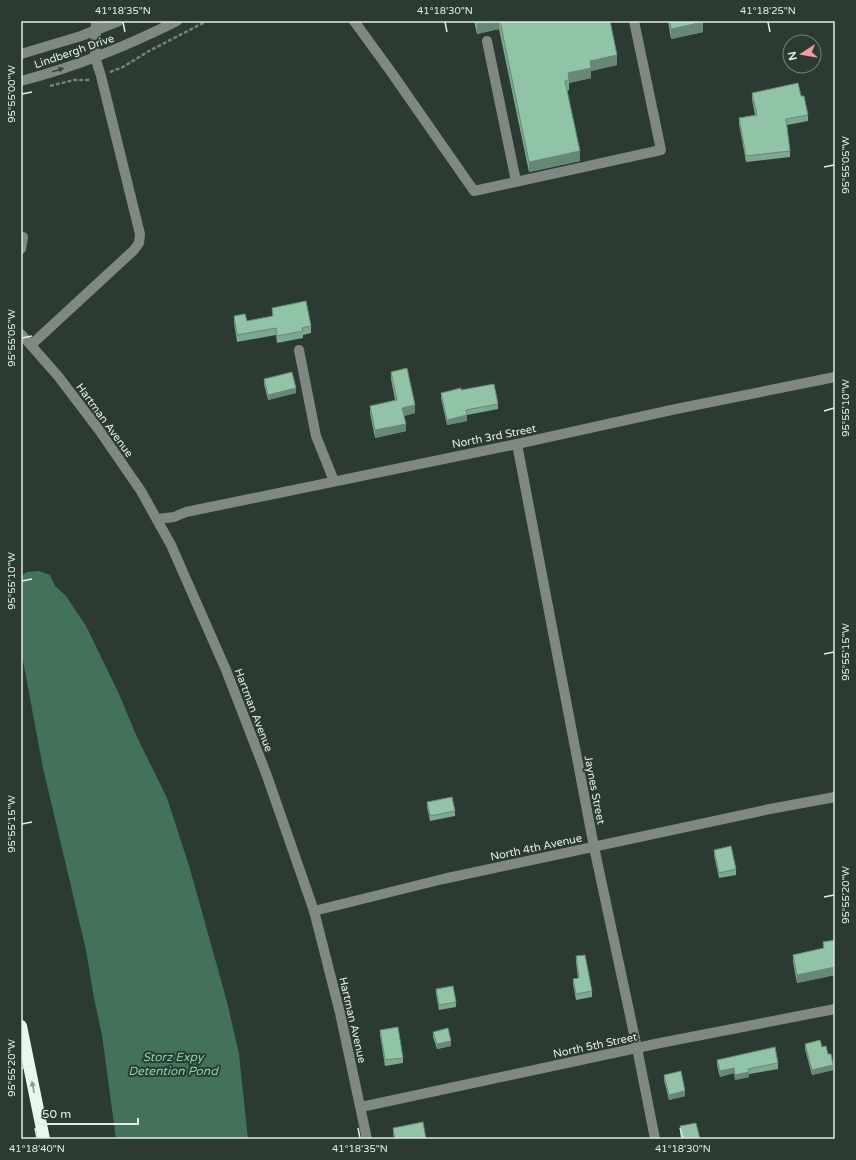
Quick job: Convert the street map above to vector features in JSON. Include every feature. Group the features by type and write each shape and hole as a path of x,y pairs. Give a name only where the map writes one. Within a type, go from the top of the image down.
{"highway":[{"path":"21,1026 44,1139"}],"street":[{"name":"Lindbergh Drive","path":"21,54 57,44 96,26 119,21"},
{"name":"Lindbergh Drive","path":"21,81 95,57 133,42 177,21"},
{"path":"354,21 474,191 661,150 634,21"},
{"path":"31,345 139,244 140,234 95,57 96,26"},
{"path":"486,42 516,181"},
{"path":"21,249 23,237"},
{"name":"Hartman Avenue","path":"21,334 58,376 99,430 141,491 171,545 196,598 267,776 314,911 340,1012 367,1139"},
{"path":"299,350 316,436 334,481"},
{"name":"North 3rd Street","path":"157,520 334,481 835,377"},
{"name":"Jaynes Street","path":"517,444 594,848 637,1048 654,1139"},
{"name":"North 4th Avenue","path":"314,911 443,879 762,811 835,797"},
{"name":"North 5th Street","path":"361,1107 637,1048 835,1009"}],"path":[{"path":"45,88 74,80 89,80 123,67 207,21"}],"water":[{"name":"Storz Expy Detention Pond","path":"39,571 50,575 55,586 66,596 86,626 119,694 136,735 167,798 190,869 227,1002 239,1054 248,1139 116,1139 102,1035 86,950 43,768 21,650 21,576 27,572"}],"building":[{"path":"476,21 491,21 477,24"},
{"path":"500,21 610,21 617,55 590,61 591,68 568,73 569,80 565,81 580,151 529,162"},
{"path":"670,21 703,21 703,22 671,29"},
{"path":"798,83 801,96 804,96 808,115 786,119 790,151 746,156 739,118 757,115 752,93"},
{"path":"306,301 311,326 302,328 303,331 277,336 276,328 237,335 234,316 245,314 247,321 273,316 272,308"},
{"path":"407,368 415,405 402,408 406,424 375,430 370,406 397,400 391,372"},
{"path":"292,372 296,388 268,395 264,379"},
{"path":"494,384 498,404 466,410 467,415 447,420 441,393 461,388 461,390"},
{"path":"452,797 455,811 430,816 427,802"},
{"path":"731,846 736,869 719,873 714,850"},
{"path":"835,940 835,967 797,975 793,955 824,948 823,942"},
{"path":"585,955 592,991 576,994 573,979 579,978 576,956"},
{"path":"453,986 456,1002 439,1005 436,989"},
{"path":"398,1027 403,1058 385,1060 380,1030"},
{"path":"448,1028 451,1041 437,1044 433,1032"},
{"path":"820,1040 822,1047 826,1046 828,1054 831,1054 833,1065 812,1070 805,1044"},
{"path":"775,1047 778,1063 748,1069 749,1072 735,1075 734,1068 720,1071 717,1060"},
{"path":"681,1071 685,1091 669,1095 664,1075"},
{"path":"423,1122 426,1139 395,1139 393,1128"},
{"path":"696,1123 700,1139 683,1139 680,1126"}]}
